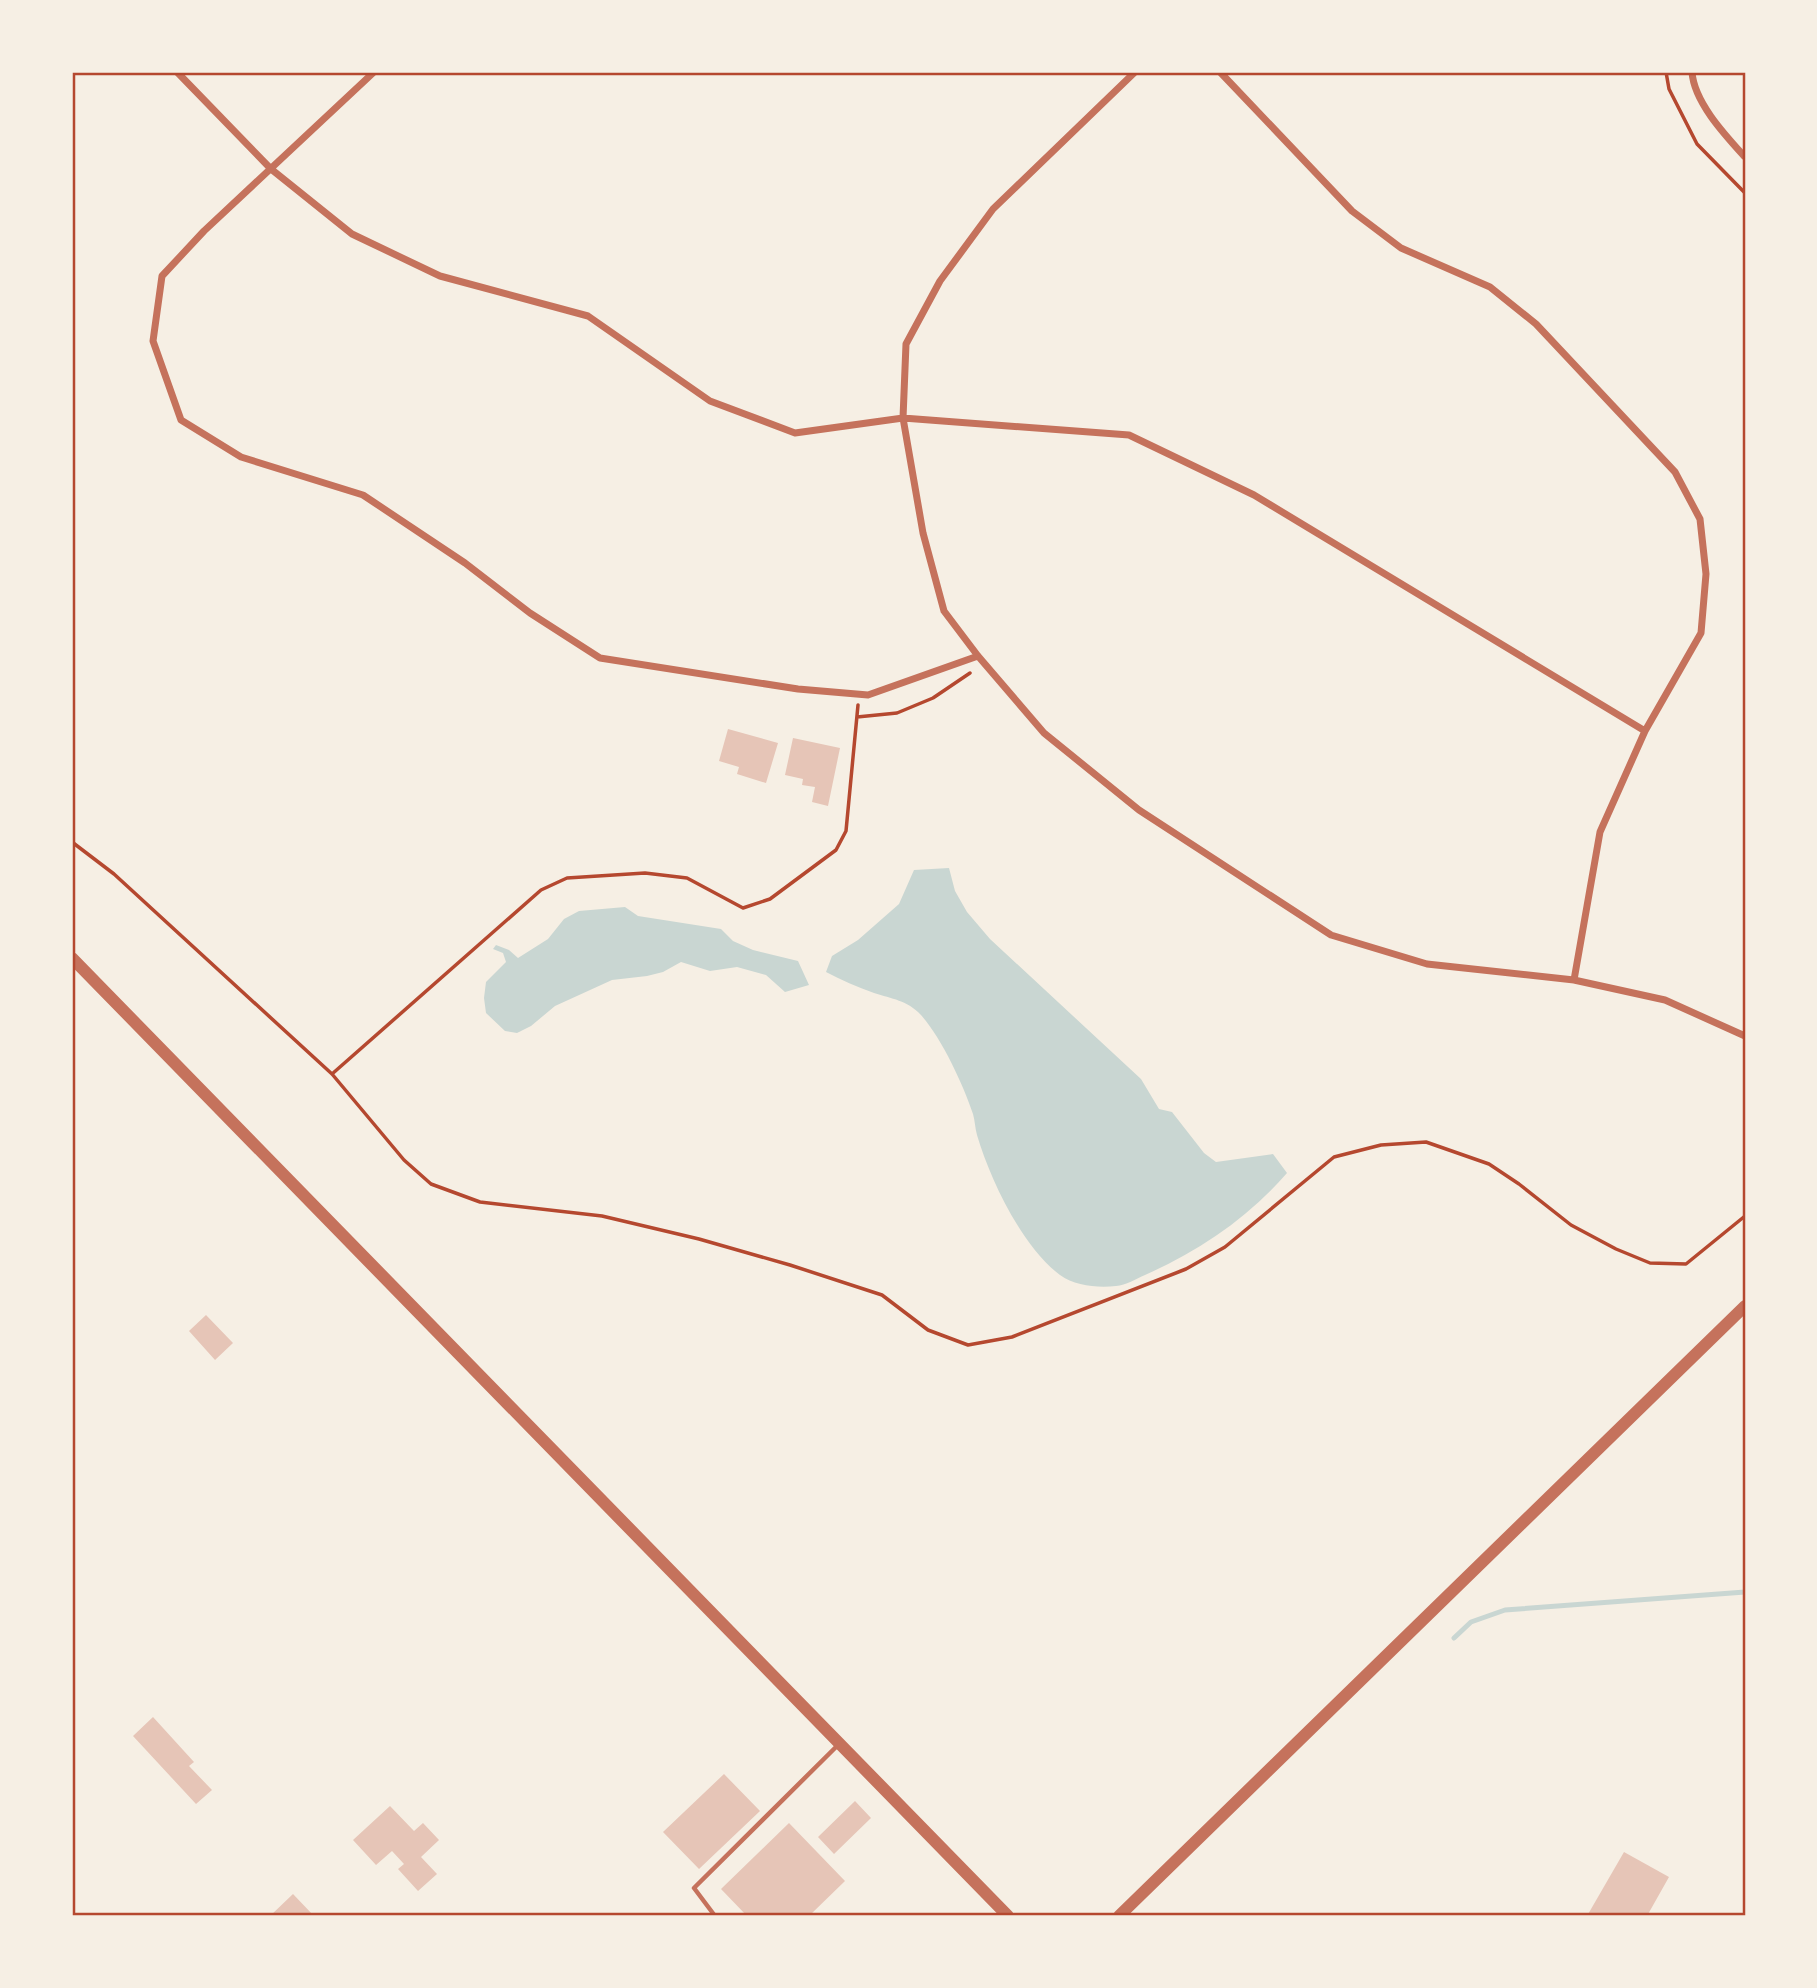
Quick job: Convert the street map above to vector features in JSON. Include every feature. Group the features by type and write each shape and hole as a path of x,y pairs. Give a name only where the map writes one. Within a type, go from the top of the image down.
{"street":[{"path":"177,72 271,169 352,233 440,276 588,316 710,401 795,433 903,418 1129,435 1254,495 1645,731"},
{"path":"374,72 204,231 162,276 153,341 181,420 242,457 363,495 465,563 530,613 600,658 798,689 868,695 978,656"},
{"path":"1135,72 993,209 940,281 906,344 903,418 923,533 944,611 978,656 1044,733 1139,810 1331,935 1427,964 1574,980 1665,1000 1745,1036"},
{"path":"1220,72 1352,211 1401,248 1490,287 1536,324 1675,472 1700,519 1706,574 1701,633 1645,731 1600,832 1574,980"},
{"path":"1692,72 1693,84 1720,129 1745,157"},
{"path":"72,958 1008,1916"},
{"path":"1119,1916 1745,1306"}],"lane":[{"path":"715,1916 694,1888 839,1743"}],"path":[{"path":"1666,72 1669,89 1697,144 1745,193"},
{"path":"857,717 897,713 933,698 984,663"},
{"path":"332,1074 541,890 567,878 645,873 687,878 743,908 770,899 836,850 846,831 859,694"},
{"path":"72,842 114,874 332,1074 404,1160 431,1184 480,1202 602,1216 699,1239 790,1265 882,1295 928,1329 968,1345 1012,1337 1186,1269 1225,1247 1334,1157 1381,1145 1426,1142 1489,1164 1571,1225 1650,1264 1686,1264 1745,1216"}],"shaded area":[{"path":"949,868 955,891 967,912 990,939 1141,1079 1159,1109 1172,1112 1204,1153 1216,1162 1273,1154 1287,1173 1256,1205 1222,1232 1165,1266 1116,1286 1080,1284 1066,1279 1046,1263 1020,1230 999,1191 977,1135 964,1089 929,1025 916,1010 905,1003 843,981 826,972 832,956 858,940 899,904 914,870"},
{"path":"625,907 638,916 721,929 733,941 753,950 798,961 809,985 785,992 766,975 737,967 710,971 681,962 663,972 612,980 555,1006 531,1026 517,1033 505,1031 486,1013 486,982 506,962 503,953 493,949 496,945 509,950 518,958 548,939 564,919 579,911"}],"building":[{"path":"728,729 778,743 766,783 737,774 739,767 719,761"},
{"path":"793,738 840,748 828,806 812,802 815,787 802,785 803,779 785,775"},
{"path":"206,1315 233,1343 215,1360 189,1331"},
{"path":"153,1717 194,1762 189,1766 212,1790 196,1804 133,1736"},
{"path":"724,1774 760,1811 699,1869 663,1832"},
{"path":"855,1801 871,1818 834,1854 818,1837"},
{"path":"390,1806 414,1831 423,1823 439,1840 421,1857 437,1874 418,1891 398,1869 404,1864 392,1851 376,1865 353,1840"},
{"path":"789,1823 845,1881 809,1916 747,1916 721,1889"},
{"path":"1624,1852 1669,1877 1647,1916 1587,1916"},
{"path":"293,1894 314,1916 270,1916"}],"waterway":[{"path":"1454,1638 1471,1622 1505,1610 1745,1592"}]}
